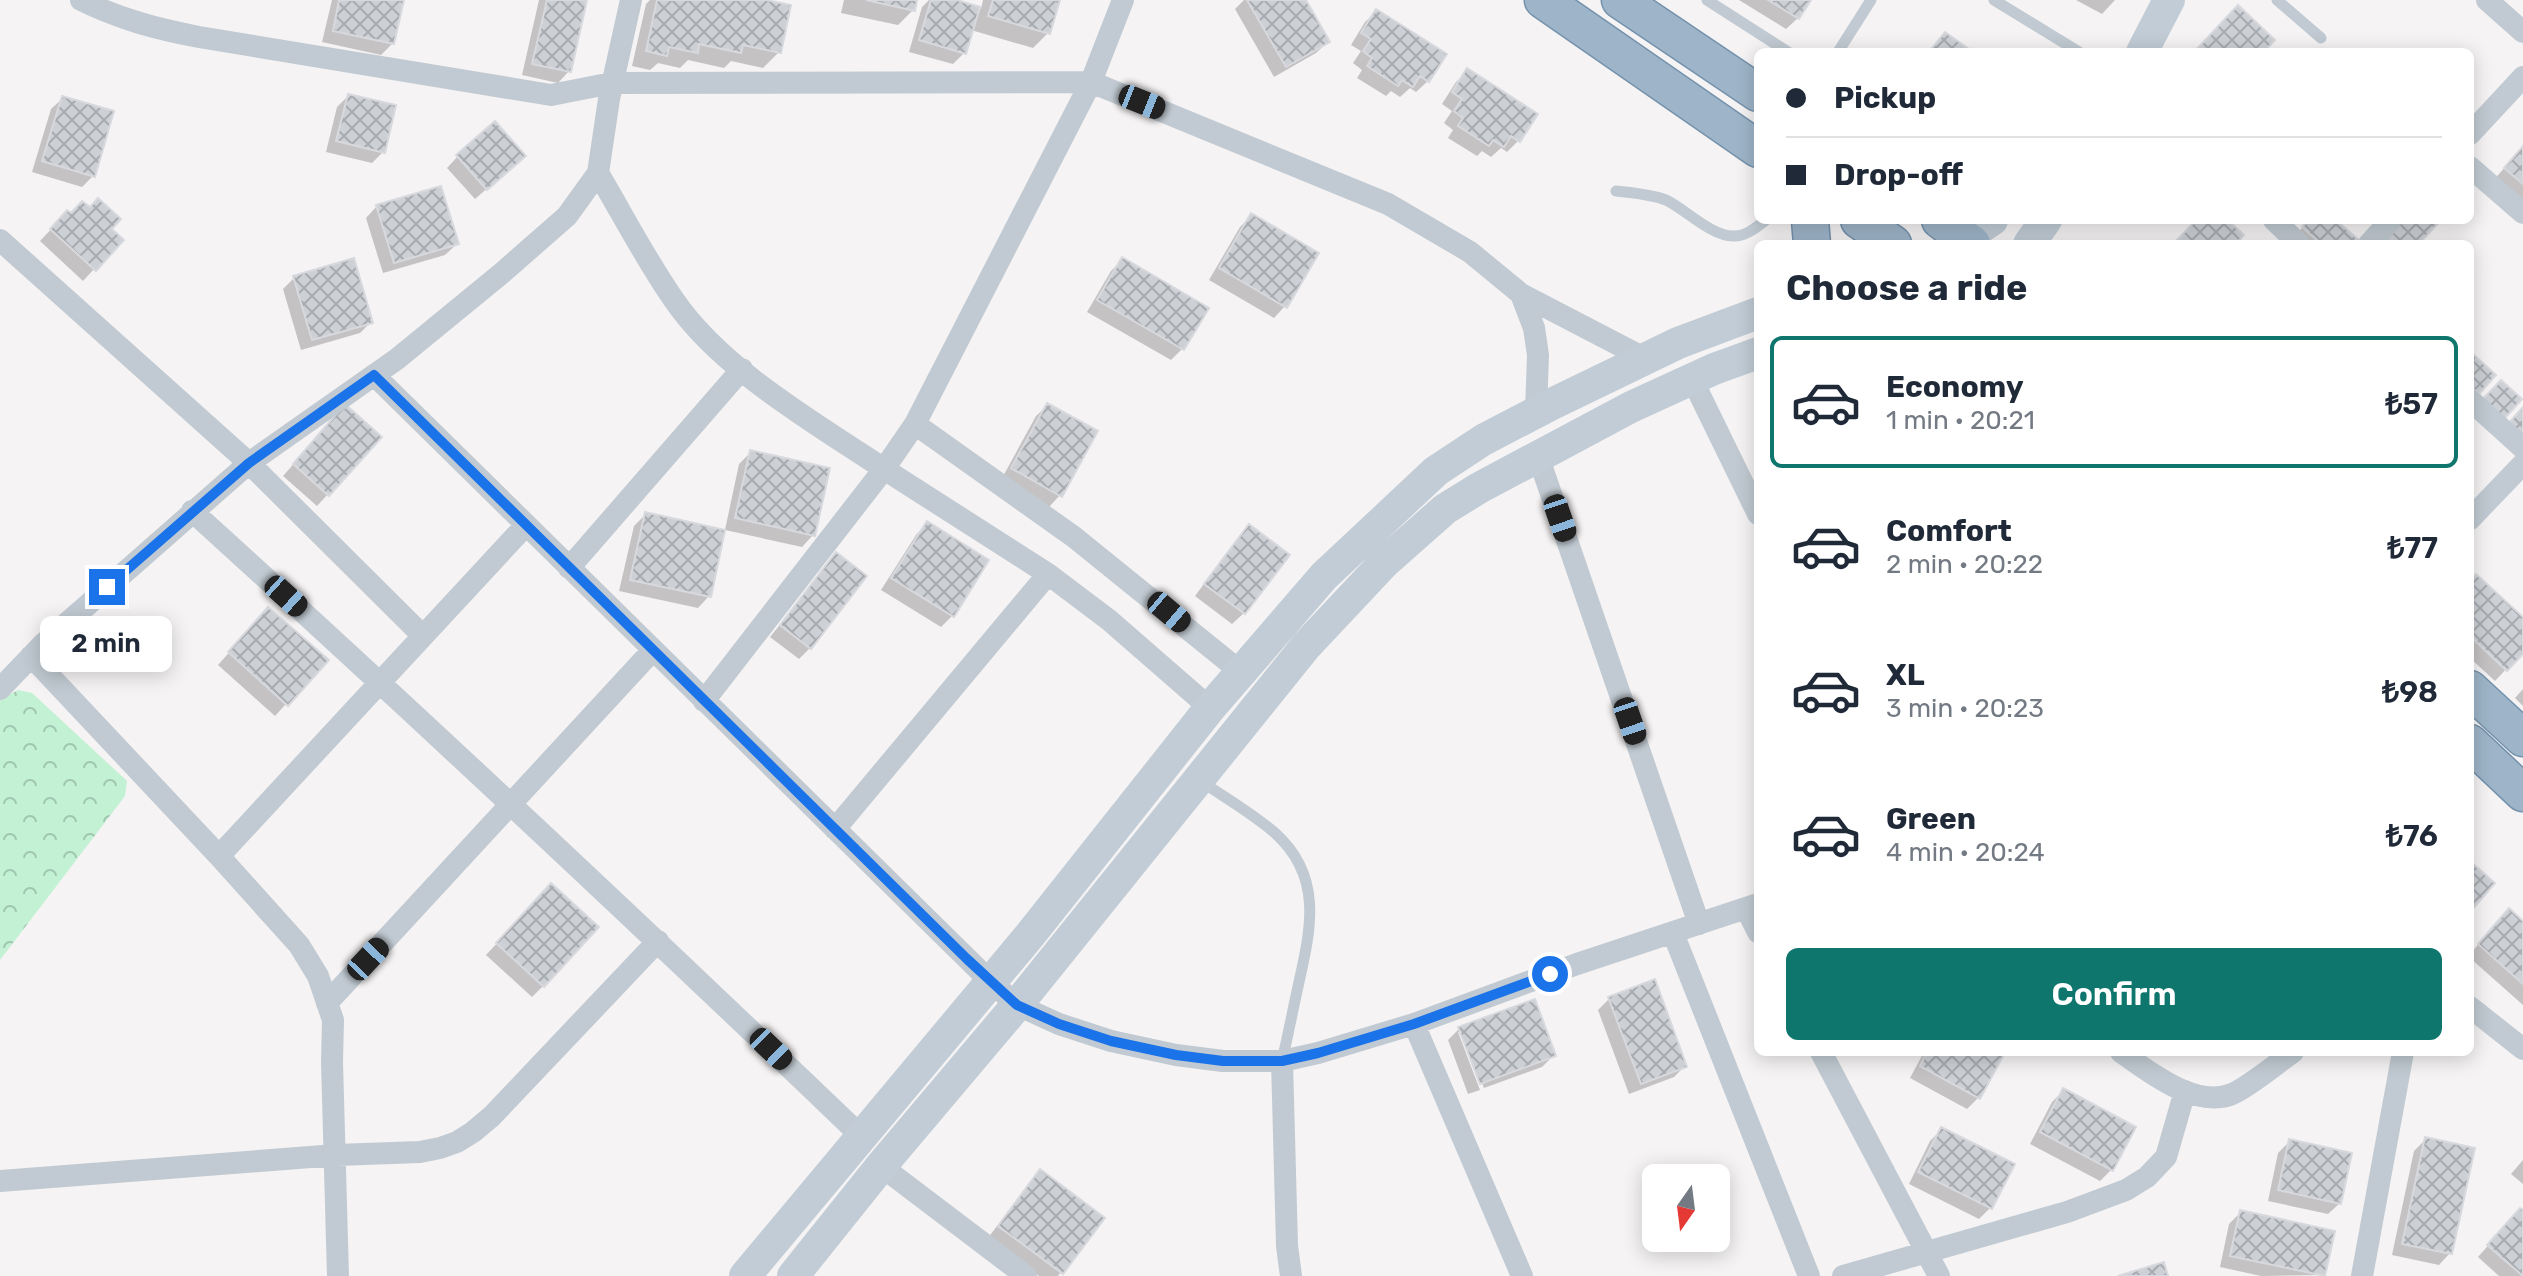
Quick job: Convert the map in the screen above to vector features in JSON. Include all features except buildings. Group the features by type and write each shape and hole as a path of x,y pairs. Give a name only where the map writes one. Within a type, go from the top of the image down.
{"highway":[{"path":"1543,0 1754,146"},
{"path":"1620,0 1754,90"},
{"path":"1865,224 1887,240"},
{"path":"2474,693 2523,738"},
{"path":"2474,747 2523,793"}],"main road":[{"path":"2144,48 2169,0"},
{"path":"745,1276 1030,935 1210,708 1324,576 1436,471 1483,440 1678,343 1754,314"},
{"path":"794,1276 1306,646 1384,563 1445,509 1538,456 1631,407 1754,355"}],"street":[{"path":"81,0 107,13 146,26 199,37 551,95 612,83 1091,82 1388,204 1470,252 1521,294 1646,359"},
{"path":"0,689 31,656 249,463 397,359 567,216 598,173 612,83 631,0"},
{"path":"704,701 884,469 915,424 1091,82 1123,0"},
{"path":"2487,0 2523,32"},
{"path":"2474,130 2523,77"},
{"path":"2474,170 2523,213"},
{"path":"598,173 674,301 702,334 742,369 801,415 1048,574 1109,620 1210,708"},
{"path":"2278,224 2295,240"},
{"path":"2373,240 2387,224"},
{"path":"0,240 249,463 423,636"},
{"path":"1521,294 1534,328 1538,355 1536,412"},
{"path":"569,568 742,369"},
{"path":"374,375 990,981 1017,1005 1059,1024 1150,1050 1223,1061 1282,1061 1414,1024 1577,964 1752,906"},
{"path":"1692,379 1754,506"},
{"path":"2474,404 2523,448"},
{"path":"915,424 1074,537 1241,672"},
{"path":"1538,456 1699,924"},
{"path":"2474,515 2523,464"},
{"path":"192,511 658,941 861,1136"},
{"path":"219,856 526,525"},
{"path":"835,829 1048,574"},
{"path":"327,1003 653,650"},
{"path":"31,656 299,945 318,976 333,1020 338,1276"},
{"path":"1673,933 1809,1276"},
{"path":"0,1181 336,1155 420,1152 440,1148 473,1132 508,1100 658,941"},
{"path":"2474,1010 2523,1049"},
{"path":"1414,1024 1522,1276"},
{"path":"1823,1056 1939,1276"},
{"path":"2127,1056 2152,1074 2185,1091 2210,1099 2232,1094 2287,1056"},
{"path":"2362,1276 2402,1056"},
{"path":"1282,1061 1287,1246 1291,1276"},
{"path":"1843,1276 2067,1212 2126,1190 2147,1177 2166,1157 2185,1091"},
{"path":"881,1166 1026,1276"}],"lane":[{"path":"1707,0 1782,48"},
{"path":"1841,48 1871,0"},
{"path":"1994,0 2072,48"},
{"path":"2277,0 2321,38"},
{"path":"1616,191 1667,201 1720,233 1733,237 1748,233 1760,224"},
{"path":"1199,780 1274,833 1293,855 1305,880 1310,930 1282,1061"}],"green space":[{"path":"18,690 32,693 127,781 125,796 0,960 0,700"}],"route":[{"path":"107,587 249,463 374,375 1017,1005 1059,1024 1111,1041 1176,1055 1223,1061 1282,1061 1414,1024 1550,974"}]}
